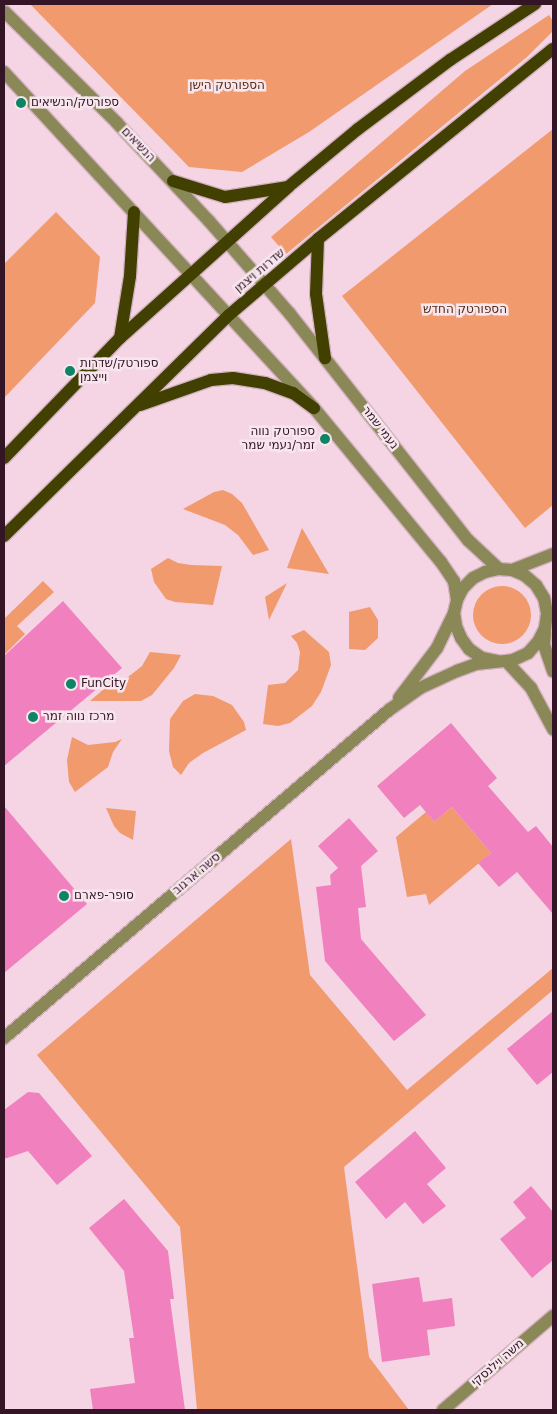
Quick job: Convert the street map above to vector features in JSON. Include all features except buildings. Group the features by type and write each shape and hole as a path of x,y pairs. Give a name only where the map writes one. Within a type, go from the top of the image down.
{"main road":[{"path":"4,458 120,338 190,273 288,187 358,129 450,60 536,4"},
{"name":"שדרות ויצמן","path":"4,536 229,315 318,239 553,49"},
{"path":"173,181 225,197 288,187"},
{"path":"120,338 130,276 134,212"},
{"path":"318,239 316,294 325,358"},
{"path":"136,407 211,380 233,378 265,383 294,392 314,408"}],"street":[{"name":"הנשיאים","path":"4,11 173,181 264,285"},
{"path":"4,72 314,408 441,562 454,581 456,626 461,638 469,649 482,658 502,661 513,660 528,653 538,642 545,628"},
{"name":"נעמי שמר","path":"264,285 325,358 468,540 499,569"},
{"path":"512,570 553,554"},
{"path":"456,607 463,588 473,578 485,572 499,569 512,570 524,575 536,585 550,608 545,628 544,645 553,671"},
{"name":"סשה ארגוב","path":"389,710 437,648 456,607"},
{"path":"502,661 531,688 553,729"},
{"name":"סשה ארגוב","path":"4,1038 389,710 420,688 442,678 476,664 502,661"},
{"name":"משה וילנסקי","path":"442,1410 553,1316"}],"green space":[{"name":"הספורטק הישן","path":"30,4 493,4 309,132 242,172 189,167"},
{"path":"549,15 553,21 553,31 527,57 286,254 271,237 465,71"},
{"name":"הספורטק החדש","path":"553,129 553,505 525,528 342,296"},
{"path":"56,212 100,257 95,303 4,398 4,264"},
{"path":"223,490 232,494 242,503 269,550 253,555 238,535 225,525 183,509 214,492"},
{"path":"302,528 329,574 287,568"},
{"path":"168,558 178,563 191,565 222,566 213,605 175,602 166,599 154,582 151,569"},
{"path":"43,581 54,592 17,626 25,634 4,655 4,619"},
{"path":"287,583 269,620 265,597"},
{"path":"496,586 508,586 523,594 531,609 531,621 523,636 508,644 496,644 481,636 473,621 473,609 481,594"},
{"path":"370,607 378,620 378,638 365,650 349,649 349,612"},
{"path":"304,630 329,652 331,665 321,692 312,706 290,723 278,726 263,724 268,685 285,683 298,670 300,652 297,643 291,636"},
{"path":"150,652 181,655 174,668 152,695 141,701 90,701 104,689 128,677 142,666"},
{"path":"195,694 213,696 232,705 244,722 246,730 203,753 189,763 181,775 173,767 169,751 170,719 183,701"},
{"path":"72,737 88,745 115,742 122,739 113,752 108,767 75,792 69,782 67,760"},
{"path":"452,807 491,853 429,905 426,894 407,897 396,837 426,812 434,822"},
{"path":"106,808 136,811 133,840 120,833 114,826"},
{"path":"291,839 310,975 407,1090 553,968 553,990 344,1167 369,1357 409,1410 197,1410 180,1227 37,1055"}],"place":[{"name":"ספורטק/הנשיאים","path":"21,103"},
{"name":"ספורטק/שדרות וייצמן","path":"70,371"},
{"name":"ספורטק נווה זמר/נעמי שמר","path":"325,439"},
{"name":"FunCity","path":"71,684"},
{"name":"מרכז נווה זמר","path":"33,717"},
{"name":"סופר-פארם","path":"64,896"}]}
